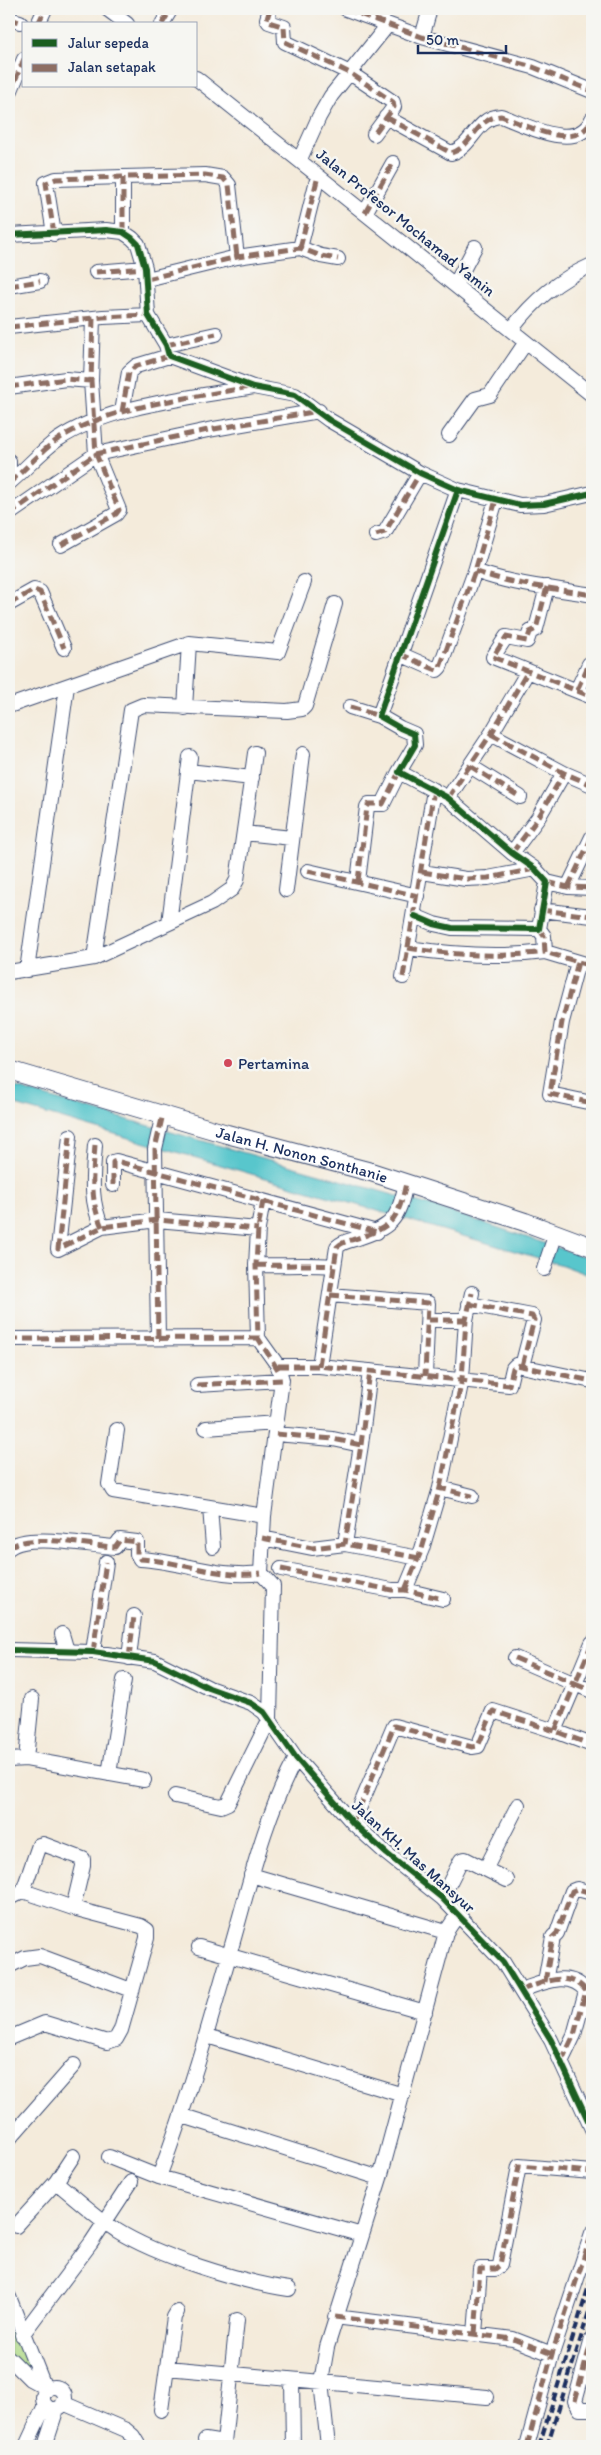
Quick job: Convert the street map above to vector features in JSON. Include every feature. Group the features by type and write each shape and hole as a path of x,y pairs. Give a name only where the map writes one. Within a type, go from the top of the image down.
{"street":[{"path":"39,22 45,9"},
{"path":"107,9 124,22"},
{"path":"163,22 170,9"},
{"path":"270,9 268,22 284,27 285,42 350,73 393,102 394,107 374,134"},
{"path":"346,9 364,12 387,26 422,37 533,67 592,92"},
{"path":"422,37 430,9"},
{"path":"300,159 319,116 387,26"},
{"path":"9,95 22,64"},
{"name":"Jalan Profesor Mochamad Yamin","path":"198,80 300,159 318,176 592,396"},
{"path":"386,117 451,153 457,152 477,128 494,116 501,116 563,138 578,134 590,126 592,119"},
{"path":"365,213 393,164"},
{"path":"54,234 46,183 56,180 205,175 223,178 229,185 237,257"},
{"path":"300,248 318,176"},
{"path":"123,177 123,232"},
{"path":"9,235 54,234 94,230 123,232 138,244 146,273 148,315 167,351 253,387 295,395 329,420 420,473 458,490 496,500 530,505 592,493"},
{"path":"455,285 476,247"},
{"path":"96,272 146,273 300,248 338,260"},
{"path":"511,330 536,300 550,288 592,264"},
{"path":"9,286 40,281"},
{"path":"9,327 93,318 148,315"},
{"path":"61,545 118,513 119,510 96,454 91,381 93,318"},
{"path":"122,412 129,372 167,351 216,334"},
{"path":"449,435 476,399 490,395 526,342"},
{"path":"9,387 66,378 91,381"},
{"path":"9,484 57,440 95,422 122,412 253,387"},
{"path":"9,514 96,454 208,430 319,411"},
{"path":"9,461 9,472"},
{"path":"376,535 385,532 420,473"},
{"path":"380,716 458,490"},
{"path":"400,654 438,669 475,570 496,500"},
{"path":"475,570 504,581 592,596"},
{"path":"9,706 189,643 278,652 304,582"},
{"path":"547,587 536,629 530,632 527,641 506,636 493,656 592,697"},
{"path":"9,604 34,590 40,592 64,648"},
{"path":"94,958 131,710 143,705 287,711 304,708 335,604"},
{"path":"185,708 189,643"},
{"path":"577,690 589,664 592,663"},
{"path":"448,798 491,734 528,671"},
{"path":"27,970 67,686"},
{"path":"350,707 380,716 414,734 415,745 383,804 369,804 367,807 358,881"},
{"path":"491,734 564,773 592,785"},
{"path":"9,972 94,958 212,903 232,889 238,880 255,753"},
{"path":"286,890 303,754"},
{"path":"169,923 190,757"},
{"path":"470,766 520,797"},
{"path":"188,771 252,778"},
{"path":"399,772 448,798 512,853 535,869 547,882 568,887 592,888"},
{"path":"512,853 538,818 564,773"},
{"path":"403,977 422,872 434,790"},
{"path":"244,833 292,838"},
{"path":"568,887 591,843"},
{"path":"422,872 466,879 488,878 535,869"},
{"path":"308,871 418,896"},
{"path":"545,952 544,936 539,929 547,882"},
{"path":"541,910 592,916"},
{"path":"414,916 434,924 452,928 539,929"},
{"path":"408,948 446,954 490,955 545,952 592,966"},
{"path":"578,962 562,1022 550,1094 592,1103"},
{"name":"Jalan H. Nonon Sonthanie","path":"9,1070 162,1120 228,1134 554,1238 592,1247"},
{"path":"158,1338 157,1172 155,1149 162,1120"},
{"path":"70,1136 58,1249 102,1227 157,1220 258,1229"},
{"path":"95,1145 92,1189 94,1210 102,1227"},
{"path":"112,1185 114,1161 377,1232"},
{"path":"319,1366 333,1266 340,1244 377,1232 396,1218 405,1189"},
{"path":"261,1574 264,1516 282,1380 278,1366 258,1338 256,1265 258,1229 263,1201"},
{"path":"545,1266 554,1238"},
{"path":"256,1265 283,1266 302,1264 333,1266"},
{"path":"330,1295 426,1302 429,1306 425,1376"},
{"path":"405,1590 419,1558 440,1488 462,1379 466,1320 470,1298 532,1316 534,1320 522,1366"},
{"path":"428,1320 466,1320"},
{"path":"9,1339 258,1338"},
{"path":"278,1366 319,1366 509,1385 513,1368 516,1365 592,1381"},
{"path":"345,1544 361,1445 370,1371"},
{"path":"197,1385 282,1380"},
{"path":"206,1428 277,1428 361,1445"},
{"path":"117,1430 109,1484 113,1491 264,1516"},
{"path":"440,1488 472,1496"},
{"path":"210,1507 213,1546"},
{"path":"262,1538 312,1548 345,1544 419,1558"},
{"path":"9,1548 22,1542 44,1541 115,1547 120,1540 132,1541 137,1542 137,1554 140,1559 166,1560 223,1574 241,1576 261,1574 274,1586 270,1718 228,1803 221,1806 175,1796"},
{"path":"93,1652 106,1562"},
{"path":"281,1570 392,1590 405,1590 443,1599"},
{"path":"129,1658 134,1616"},
{"path":"62,1634 67,1651"},
{"path":"555,1731 592,1642"},
{"name":"Jalan KH. Mas Mansyur","path":"9,1650 93,1652 155,1661 204,1686 251,1703 270,1718 296,1758 353,1823 387,1854 442,1898 492,1949 521,1990 561,2062 592,2129"},
{"path":"515,1658 592,1692"},
{"path":"109,1774 124,1680"},
{"path":"26,1759 32,1698"},
{"path":"353,1823 394,1726 472,1748 478,1746 493,1711 592,1745"},
{"path":"159,2177 182,2116 207,2036 251,1875 277,1800 296,1758"},
{"path":"9,1760 26,1759 144,1780"},
{"path":"486,1868 518,1805"},
{"path":"9,1898 23,1891 39,1845 49,1846 83,1859 73,1908"},
{"path":"442,1898 461,1860 467,1859 507,1880"},
{"path":"251,1875 446,1932"},
{"path":"545,1982 553,1937 558,1933 572,1891 577,1889 592,1893"},
{"path":"9,2038 45,2023 108,2042 116,2040 121,2030 147,1938 147,1930 141,1926 73,1908 23,1891"},
{"path":"328,2446 321,2382 334,2317 380,2178 446,1932 458,1914"},
{"path":"198,1947 425,2012"},
{"path":"9,1966 25,1958 40,1956 131,1990"},
{"path":"521,1990 565,1978 578,1982 586,1991 574,2035 561,2062"},
{"path":"207,2036 403,2095"},
{"path":"9,2138 74,2064"},
{"path":"182,2116 380,2178"},
{"path":"16,2226 56,2182 73,2156"},
{"path":"109,2157 159,2177 362,2235"},
{"path":"475,2334 480,2269 495,2269 500,2265 519,2166 592,2172"},
{"path":"56,2182 105,2222 137,2242 265,2285 289,2289"},
{"path":"22,2335 105,2222 131,2182"},
{"path":"527,2446 552,2354 592,2233"},
{"path":"9,2297 22,2335 51,2399 45,2446"},
{"path":"161,2410 174,2318 177,2312"},
{"path":"334,2317 513,2339 552,2354"},
{"path":"205,2440 224,2443 237,2320"},
{"path":"592,2339 575,2401 580,2409 592,2409"},
{"path":"9,2358 51,2399 126,2430 133,2436 139,2446"},
{"path":"167,2368 487,2397"},
{"path":"292,2380 293,2446"},
{"path":"26,2446 51,2399"}],"green space":[{"path":"9,2297 43,2386 9,2358"}],"water":[{"path":"9,1086 436,1207 592,1259 592,1276 562,1265 9,1103"}],"railway":[{"path":"539,2446 592,2276"},
{"path":"547,2446 592,2302"}],"marked path":[{"path":"39,22 45,9"},
{"path":"163,22 171,9"},
{"path":"270,9 267,19 269,22 284,27 285,42 350,73 393,102 394,107 374,134"},
{"path":"346,9 422,37 533,67 592,91"},
{"path":"9,19 20,22"},
{"path":"9,95 22,64"},
{"path":"386,117 451,153 464,145 486,121 501,116 537,130 564,136 575,135 585,129 592,119"},
{"path":"365,213 393,163"},
{"path":"123,232 123,177 205,175 223,178 229,185 237,257"},
{"path":"300,248 318,176"},
{"path":"54,234 46,183 56,179 123,177"},
{"path":"147,279 237,257 300,248 321,256 338,259"},
{"path":"96,272 145,268"},
{"path":"9,286 40,281"},
{"path":"9,327 103,317 148,315"},
{"path":"61,545 116,514 119,510 96,454 91,381 93,318"},
{"path":"166,345 216,334"},
{"path":"122,412 129,372 136,366 169,356"},
{"path":"9,387 66,379 91,381"},
{"path":"9,483 57,440 78,428 125,411 150,405 249,387"},
{"path":"9,514 96,454 208,430 319,411"},
{"path":"9,461 9,472"},
{"path":"376,535 385,532 420,473"},
{"path":"400,654 437,670 440,667 475,571 496,500"},
{"path":"475,571 518,583 592,595"},
{"path":"547,587 536,629 530,632 527,641 506,637 493,657 592,697"},
{"path":"9,604 34,590 40,592 64,648"},
{"path":"577,690 589,664 592,663"},
{"path":"448,798 491,734 528,671"},
{"path":"350,707 379,716"},
{"path":"491,734 564,773 592,785"},
{"path":"470,766 520,797"},
{"path":"358,881 367,807 369,804 383,804 399,772"},
{"path":"512,853 538,818 564,773"},
{"path":"403,977 434,790"},
{"path":"568,887 592,837"},
{"path":"422,872 466,879 488,878 535,869"},
{"path":"308,871 418,896"},
{"path":"547,882 568,887 592,888"},
{"path":"541,910 592,916"},
{"path":"539,929 544,936 545,952 592,966"},
{"path":"408,948 476,955 511,955 545,952"},
{"path":"578,962 562,1022 550,1094 592,1103"},
{"path":"158,1338 155,1149 163,1114"},
{"path":"70,1136 58,1249 102,1227 157,1220 258,1229"},
{"path":"95,1145 94,1197 95,1207 102,1227"},
{"path":"113,1185 113,1162 116,1161 377,1232"},
{"path":"319,1366 337,1247 345,1242 377,1231 391,1221 400,1206 406,1183"},
{"path":"263,1201 258,1229 256,1265 258,1338 280,1373"},
{"path":"256,1265 333,1266"},
{"path":"440,1488 462,1379 466,1320 472,1293"},
{"path":"330,1295 428,1303 425,1376"},
{"path":"469,1304 532,1316 534,1320 522,1366"},
{"path":"428,1320 466,1320"},
{"path":"9,1339 258,1338"},
{"path":"278,1366 319,1366 509,1385 513,1368 516,1365 592,1381"},
{"path":"361,1445 370,1371"},
{"path":"197,1385 282,1380"},
{"path":"276,1434 333,1439 361,1445 345,1544"},
{"path":"405,1590 422,1549 440,1488 472,1496"},
{"path":"262,1538 312,1548 345,1544 419,1558"},
{"path":"9,1548 18,1543 44,1540 115,1547 120,1540 137,1542 137,1554 140,1559 230,1574 261,1573"},
{"path":"93,1652 106,1562"},
{"path":"281,1569 392,1590 405,1590 443,1599"},
{"path":"129,1658 134,1616"},
{"path":"592,1643 575,1684 592,1691"},
{"path":"515,1658 575,1684 555,1731 592,1745"},
{"path":"353,1823 394,1726 472,1747 478,1746 493,1711 555,1731"},
{"path":"545,1982 553,1937 557,1933 572,1891 577,1889 592,1893"},
{"path":"521,1990 547,1981 564,1979 579,1984 586,1991 574,2035 561,2062"},
{"path":"475,2334 480,2269 495,2269 500,2265 519,2166 592,2172"},
{"path":"527,2446 552,2354 592,2233"},
{"path":"335,2317 513,2339 552,2354"},
{"path":"575,2401 592,2339"}],"cycle path":[{"path":"9,235 106,230 123,232 138,244 145,268 148,315 166,345 169,356 253,387 295,395 329,420 420,473 458,490 520,505 544,504 592,493"},
{"path":"415,916 434,924 452,928 539,929 547,882 535,869 512,853 448,798 399,772 415,745 414,734 379,716 458,490"},
{"path":"9,1650 93,1652 155,1661 209,1688 251,1703 264,1712 296,1758 353,1823 387,1854 442,1898 503,1962 551,2040 592,2129"}],"place":[{"name":"Pertamina","path":"228,1063"}]}
